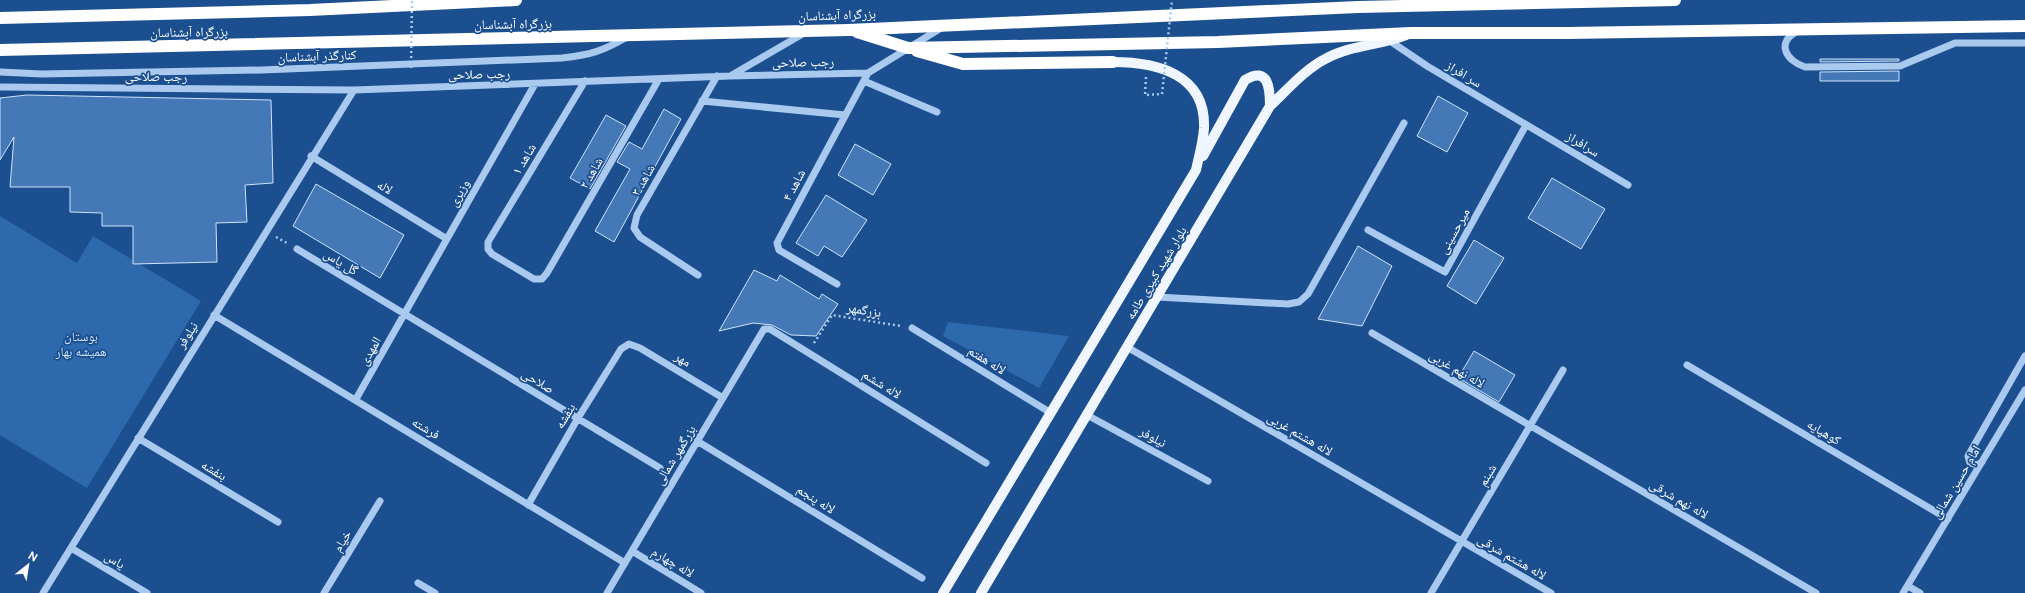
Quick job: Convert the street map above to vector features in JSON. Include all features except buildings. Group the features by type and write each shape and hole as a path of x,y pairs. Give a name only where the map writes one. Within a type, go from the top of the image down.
{"highway":[{"name":"بزرگراه آبشناسان","path":"0,18 310,10 516,0"},
{"name":"بزرگراه آبشناسان","path":"0,50 848,30 1358,7 1675,0"},
{"path":"908,48 1218,42 1411,33 2025,26"},
{"path":"848,30 963,64 1113,62"}],"main road":[{"name":"بلوار شهید کبیری طامه","path":"981,593 1270,106 1309,69 1327,58 1366,46 1390,41 1411,33"},
{"name":"بلوار شهید کبیری طامه","path":"943,593 1196,170 1204,127 1202,110 1197,94 1189,84 1176,75 1161,68 1146,64 1113,62"},
{"path":"1196,170 1245,80 1251,76 1257,76 1267,81 1270,86 1270,106"}],"street":[{"path":"868,73 946,25"},
{"path":"1802,29 1786,39 1784,45 1789,57 1796,64 1805,68 1900,66 1955,43 2025,42"},
{"path":"730,76 809,31"},
{"name":"کنارگذر آبشناسان","path":"0,72 42,74 262,70 562,58 590,55 609,48 629,36"},
{"name":"سر افراز","path":"1390,41 1428,66 1526,125"},
{"name":"رجب صلاحی","path":"0,87 354,90 717,76 868,73"},
{"name":"شاهد ۴","path":"837,284 779,250 777,243 868,73"},
{"name":"شاهد ۳","path":"698,275 640,237 634,228 637,215 717,76"},
{"name":"شاهد ۲","path":"488,249 492,254 534,279 542,279 660,79"},
{"name":"شاهد ۱","path":"488,249 488,242 585,81"},
{"path":"864,81 936,112"},
{"name":"وزیری","path":"404,314 535,84"},
{"name":"نیلوفر","path":"43,593 311,156 354,90"},
{"path":"702,101 845,115"},
{"path":"1157,297 1288,304 1299,302 1308,294 1404,123"},
{"name":"سرافراز","path":"1526,125 1628,185"},
{"name":"میرحسینی","path":"1368,230 1445,272 1526,125"},
{"name":"لاله","path":"311,156 447,239"},
{"name":"گل یاس","path":"296,249 404,314"},
{"name":"المهدی","path":"356,399 404,314"},
{"name":"صلاحی","path":"404,314 660,468"},
{"name":"فرشته","path":"214,315 356,399 625,563"},
{"name":"لاله هفتم","path":"912,328 1050,413"},
{"name":"لاله ششم","path":"764,329 770,329 986,463"},
{"name":"بزرگمهر شمالی","path":"607,593 764,329"},
{"name":"لاله نهم غربی","path":"1372,334 1530,426"},
{"name":"بنفشه","path":"528,505 578,418 621,349 629,344"},
{"name":"مهر","path":"629,344 640,348 723,398"},
{"name":"لاله هشتم غربی","path":"1127,347 1462,542"},
{"path":"1982,462 1978,465 1970,462 1968,456 2025,356"},
{"name":"کوهپایه","path":"1687,365 1948,519"},
{"name":"شبنم","path":"1431,593 1563,370"},
{"name":"امام حسین شمالی","path":"1902,593 1907,589 2025,390"},
{"name":"نیلوفر","path":"1087,415 1208,480"},
{"name":"لاله نهم شرقی","path":"1530,426 1816,593"},
{"name":"بنفشه","path":"138,438 278,522"},
{"name":"لاله پنجم","path":"697,441 922,578"},
{"name":"خیام","path":"324,593 380,501"},
{"name":"لاله هشتم شرقی","path":"1462,542 1550,593"},
{"name":"یاس","path":"71,548 147,593"},
{"name":"لاله چهارم","path":"632,551 701,593"},
{"path":"418,583 435,593"},
{"path":"1907,589 1920,593"}],"path":[{"path":"411,68 412,0"},
{"path":"1145,95 1162,94 1172,0"},
{"path":"266,230 296,249"},
{"name":"بزرگمهر","path":"808,352 832,315 912,328"}],"green space":[{"name":"بوستان همیشه بهار","path":"0,216 77,263 93,236 201,301 87,488 0,435"},
{"path":"948,322 1069,336 1039,388 943,336"}]}
